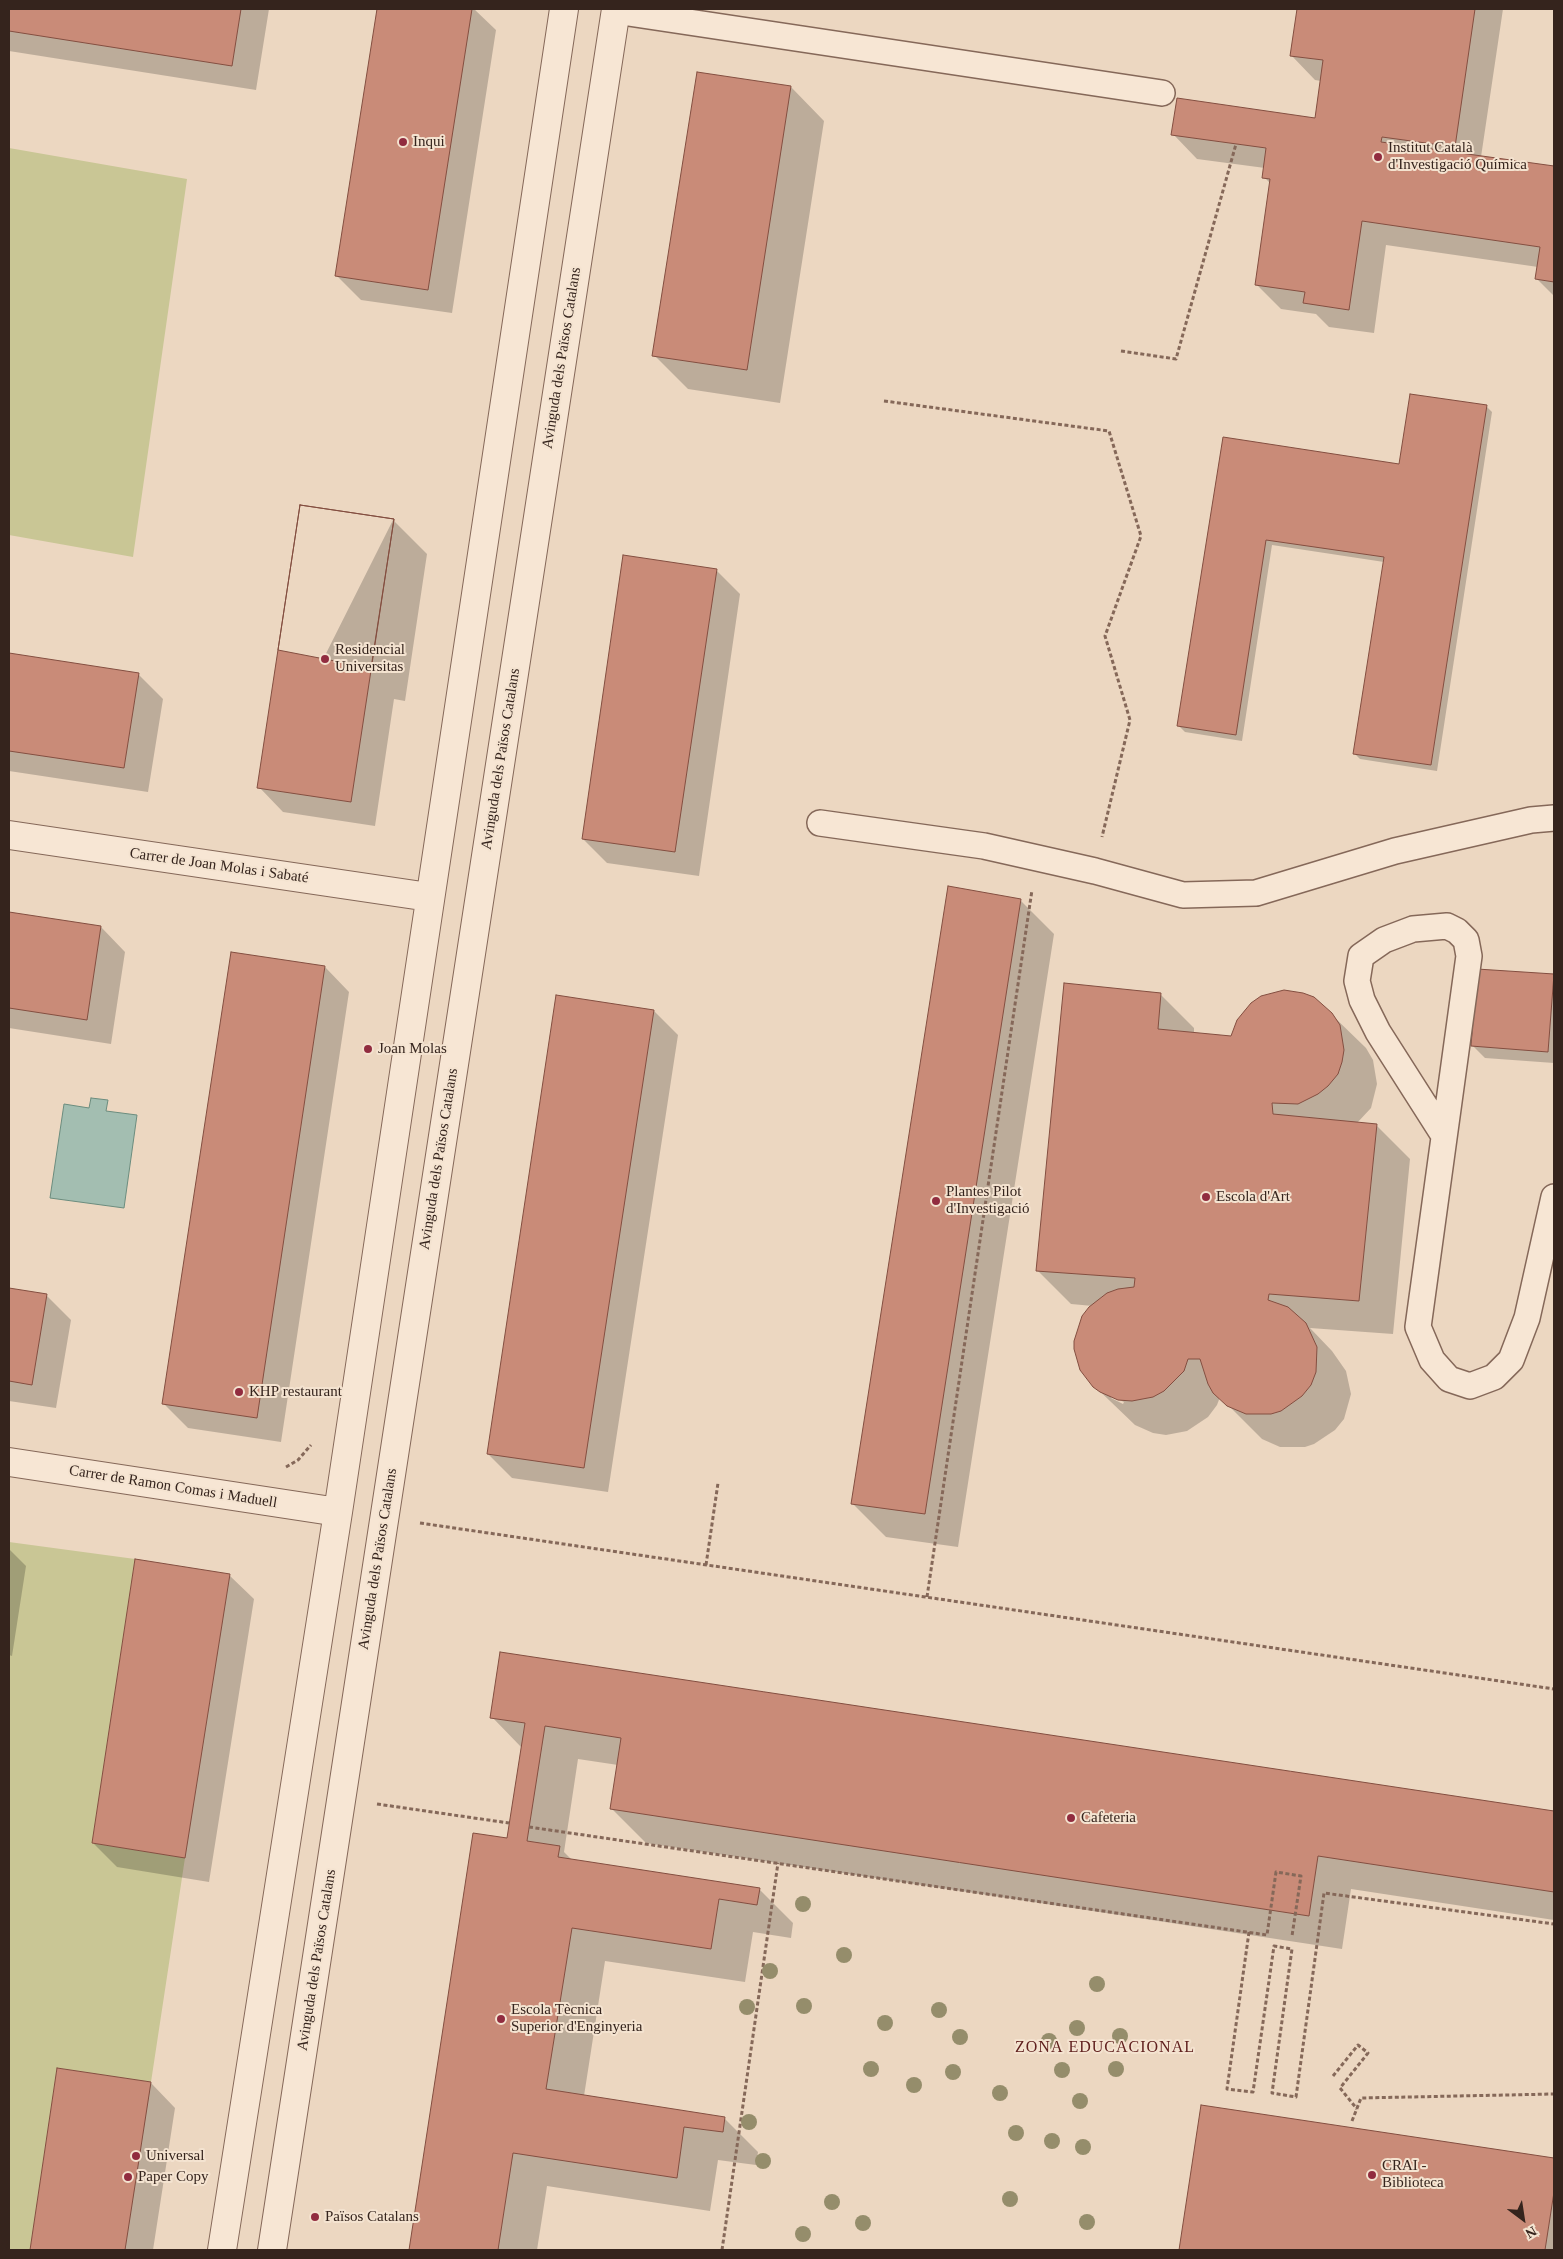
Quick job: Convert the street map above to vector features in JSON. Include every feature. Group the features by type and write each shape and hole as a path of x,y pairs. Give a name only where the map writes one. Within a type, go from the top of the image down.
{"street":[{"path":"222,2250 338,1512 429,896 564,9"},
{"name":"Avinguda dels Països Catalans","path":"272,2250 615,10"},
{"name":"Carrer de Joan Molas i Sabaté","path":"9,835 429,896"},
{"name":"Carrer de Ramon Comas i Maduell","path":"9,1462 338,1512"}],"lane":[{"path":"615,10 1162,92"},
{"path":"820,823 984,846 1094,871 1183,896 1256,893 1395,850 1531,820 1554,818"},
{"path":"1443,1134 1378,1032 1362,1000 1357,981 1361,956 1384,940 1413,929 1447,926 1457,931 1466,940 1469,956 1443,1134 1418,1327 1432,1360 1449,1379 1470,1386 1494,1377 1511,1360 1527,1318 1554,1197"}],"path":[{"path":"1121,351 1176,359 1236,144"},
{"path":"884,401 1108,432 1140,536 1105,636 1130,720 1094,871"},
{"path":"927,1597 1037,858"},
{"path":"283,1469 298,1460 314,1443"},
{"path":"706,1565 718,1483"},
{"path":"384,1517 1554,1689"},
{"path":"341,1799 509,1824"},
{"path":"529,1827 1266,1935 1276,1872 1301,1876 1292,1936"},
{"path":"722,2250 778,1863"},
{"path":"1249,1932 1227,2089 1253,2092 1274,1946 1292,1949 1272,2093 1296,2096 1324,1893 1554,1924"},
{"path":"1333,2076 1358,2045 1368,2053 1340,2088 1357,2109"},
{"path":"1352,2121 1361,2098 1554,2094"}],"shaded area":[{"path":"9,148 187,179 133,557 9,535"},
{"path":"91,1098 108,1100 106,1111 137,1115 124,1208 50,1198 64,1104 89,1108"},
{"path":"9,1542 135,1559 92,1843 185,1858 151,2082 57,2068 30,2250 9,2250"}],"building":[{"path":"9,9 241,9 232,66 9,31"},
{"name":"Inqui","path":"377,9 472,9 428,290 335,276"},
{"name":"Institut Català d'Investigació Química","path":"1297,9 1475,9 1455,147 1382,137 1381,142 1554,166 1554,282 1535,279 1540,247 1362,221 1349,310 1303,303 1305,292 1255,285 1270,179 1262,178 1266,148 1171,135 1177,98 1315,118 1323,60 1290,56"},
{"path":"697,72 791,86 747,370 652,356"},
{"path":"1410,394 1487,405 1431,765 1353,754 1384,557 1266,540 1236,735 1177,726 1223,437 1399,464"},
{"name":"Residencial Universitas","path":"300,505 394,519 351,802 257,788"},
{"name":"Residencial Universitas","path":"300,505 394,519 371,668 278,650"},
{"path":"623,555 717,569 675,852 582,839"},
{"path":"9,653 139,673 124,768 9,751"},
{"name":"Plantes Pilot d'Investigació","path":"948,886 1021,899 925,1514 851,1504"},
{"path":"9,912 101,926 87,1020 9,1008"},
{"path":"231,952 325,966 257,1418 162,1404"},
{"path":"1477,969 1554,974 1548,1052 1471,1046"},
{"name":"Escola d'Art","path":"1064,983 1161,993 1158,1029 1231,1036 1237,1020 1251,1003 1261,996 1284,990 1314,997 1332,1013 1340,1025 1344,1050 1342,1062 1338,1074 1328,1086 1318,1094 1298,1104 1272,1103 1273,1114 1377,1124 1359,1301 1269,1294 1268,1300 1288,1307 1306,1323 1317,1347 1316,1372 1311,1385 1302,1396 1281,1411 1271,1414 1246,1414 1227,1406 1213,1393 1200,1359 1188,1359 1184,1371 1164,1391 1153,1397 1132,1401 1118,1400 1100,1392 1093,1387 1080,1370 1074,1349 1074,1341 1082,1316 1089,1307 1107,1293 1118,1289 1134,1287 1135,1278 1036,1271"},
{"path":"556,995 654,1010 584,1468 487,1454"},
{"path":"9,1288 47,1294 32,1385 9,1381"},
{"path":"135,1559 230,1574 185,1858 92,1843"},
{"name":"Escola Tècnica Superior d'Enginyeria","path":"500,1652 1554,1811 1554,1892 1318,1856 1309,1916 610,1809 621,1738 545,1726 527,1841 560,1846 558,1857 760,1888 757,1905 719,1899 711,1949 572,1928 546,2089 725,2117 723,2132 684,2127 677,2178 513,2153 498,2250 409,2250 473,1833 507,1838 525,1723 490,1718"},
{"path":"57,2068 151,2082 125,2250 30,2250"},
{"name":"CRAI - Biblioteca","path":"1201,2105 1554,2158 1554,2192 1545,2250 1179,2250"}],"place":[{"name":"Inqui","path":"403,142"},
{"name":"Institut Català d'Investigació Química","path":"1378,157"},
{"name":"Residencial Universitas","path":"325,659"},
{"name":"Joan Molas","path":"368,1049"},
{"name":"Escola d'Art","path":"1206,1197"},
{"name":"Plantes Pilot d'Investigació","path":"936,1201"},
{"name":"KHP restaurant","path":"239,1392"},
{"name":"Cafeteria","path":"1071,1818"},
{"name":"Escola Tècnica Superior d'Enginyeria","path":"501,2019"},
{"name":"Universal","path":"136,2156"},
{"name":"CRAI - Biblioteca","path":"1372,2175"},
{"name":"Paper Copy","path":"128,2177"},
{"name":"Països Catalans","path":"315,2217"}],"district":[{"name":"ZONA EDUCACIONAL","path":"1105,2048"}]}
